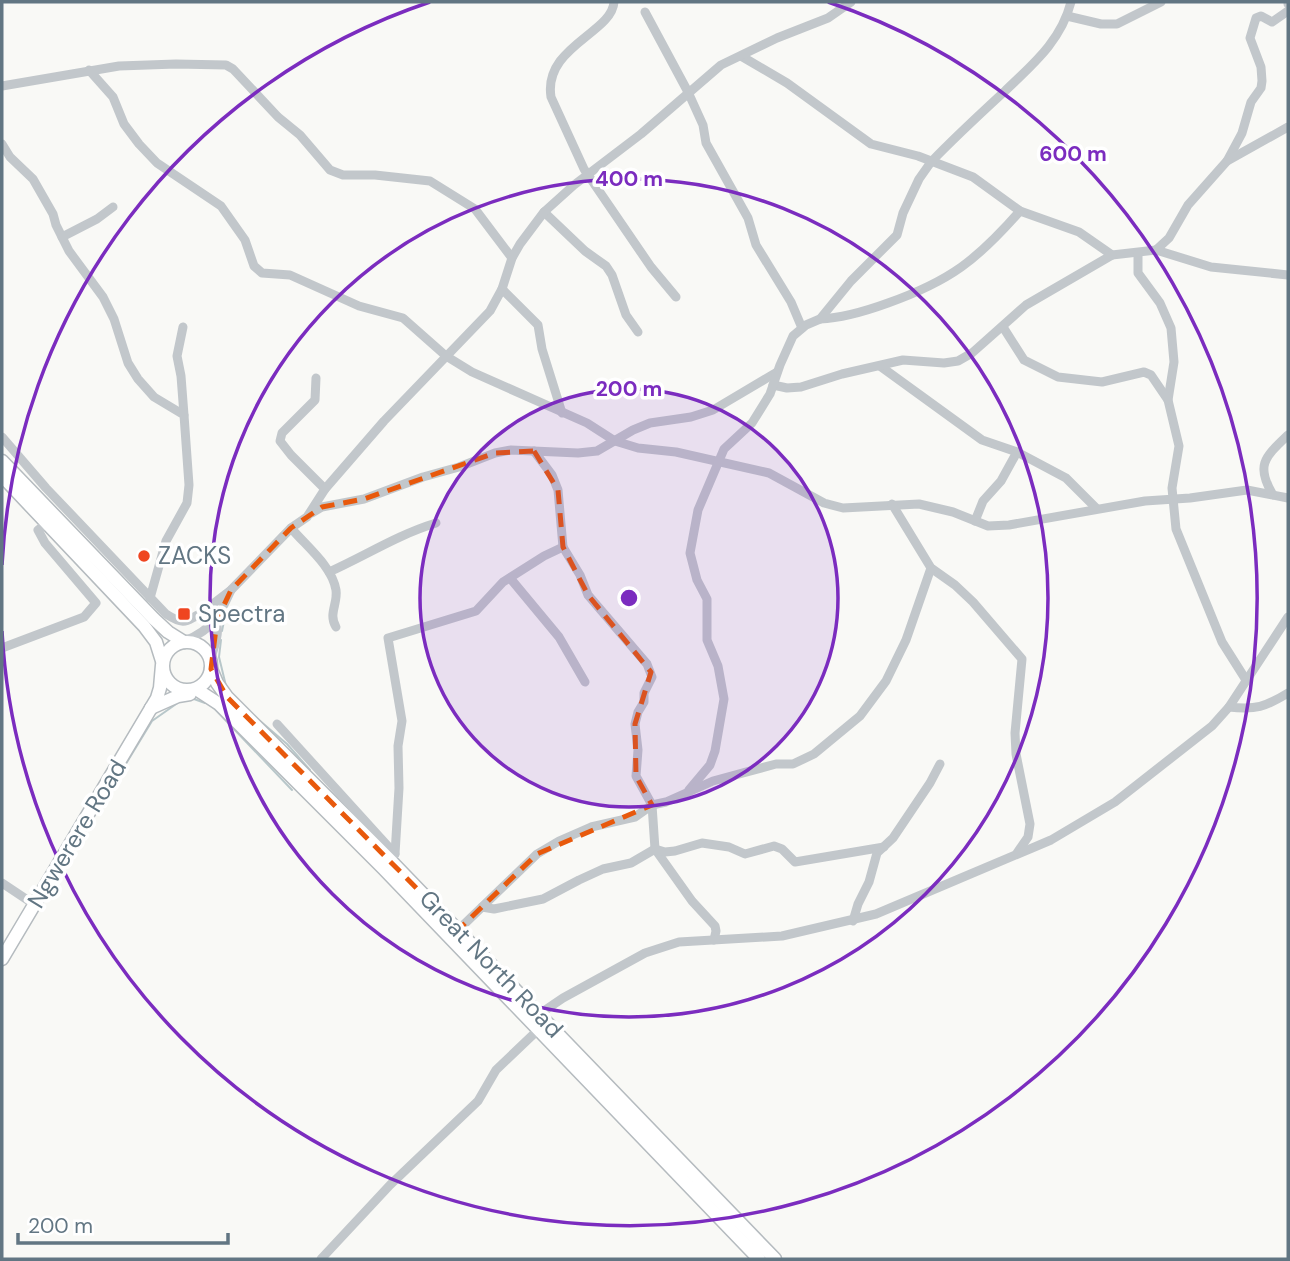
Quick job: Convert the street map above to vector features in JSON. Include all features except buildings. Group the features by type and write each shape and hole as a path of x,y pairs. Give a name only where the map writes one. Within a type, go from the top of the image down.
{"main road":[{"path":"2,461 154,619 168,632 185,642 199,645 206,652 210,665 206,681 151,708"},
{"path":"2,476 151,634 170,683 180,689 194,689"},
{"path":"162,663 170,647 185,642"},
{"name":"Ngwerere Road","path":"2,959 151,708 160,688 162,663"},
{"name":"Great North Road","path":"210,665 217,683 227,697 389,861 454,934 760,1259"},
{"name":"Great North Road","path":"194,689 208,696 389,861"},
{"path":"178,696 208,696"},
{"name":"Great North Road","path":"536,1021 775,1259"}],"street":[{"path":"614,2 614,10 609,16 566,53 550,86 551,97 588,174 651,267 676,298"},
{"path":"307,517 325,489 384,421 490,311 502,289 512,258 544,212 721,65 809,24 828,18 851,2"},
{"path":"689,790 710,765 723,707 718,666 707,640 707,598 697,580 690,553 698,510 715,476 718,461 731,442 759,415 793,336 820,318 851,281 897,235 903,213 919,179 931,162 1042,58 1067,16 1070,2"},
{"path":"1067,16 1101,24 1117,24 1161,2"},
{"path":"645,12 704,125 706,143 748,218 756,244 791,302 802,328"},
{"path":"1156,250 1169,238 1188,205 1227,161 1242,133 1251,102 1261,88 1262,81 1261,67 1250,38 1256,18 1261,16 1272,22 1288,12"},
{"path":"741,56 787,83 871,144 918,156 973,177 1020,211 1079,232 1112,255"},
{"path":"2,86 119,66 226,65 300,135 330,170 343,175 375,175 430,181 475,209 512,258"},
{"path":"89,70 113,97 124,124 157,163 220,206 245,240 254,266 261,273 290,275 359,306 403,318 446,356 471,372 603,432 615,441 638,448 676,452 769,473 824,503 843,508 892,504 932,506 975,522 996,526 1096,508 1173,498 1247,491 1288,498"},
{"path":"1227,161 1288,127"},
{"path":"2,144 33,179 53,214 69,251 103,297 114,319 128,363 138,379 154,397 184,415"},
{"path":"62,236 97,219 113,207"},
{"path":"820,318 839,318 869,310 940,282 983,251 1020,211"},
{"path":"544,212 585,251 606,266 626,315 638,332"},
{"path":"773,386 801,387 903,360 944,363 958,361 972,353 1026,305 1112,255 1156,250 1211,267 1288,275"},
{"path":"1138,254 1138,273 1160,303 1171,328 1174,362 1168,400"},
{"path":"502,289 538,325 542,349 562,413"},
{"path":"150,598 166,541 187,503 189,485 181,376 177,356 183,327"},
{"path":"1003,327 1024,360 1058,377 1102,382 1144,372 1151,375 1168,400 1179,446 1173,498 1176,529 1222,642 1246,680"},
{"path":"880,366 982,440 1017,452 1066,478 1096,508"},
{"path":"2,437 46,488 150,598 166,614 180,622 192,620 231,590 291,528 322,507 364,499 495,453 597,452 650,423 691,417 713,410 777,372"},
{"path":"316,378 315,400 282,433 280,441 291,456 325,489"},
{"path":"1273,495 1262,473 1263,465 1288,435"},
{"path":"534,451 552,475 558,490 563,547 588,594 647,664 651,673 652,677 635,724 638,750 636,776 652,805 655,849 692,901 715,926 713,940"},
{"path":"975,522 983,500 1000,481 1017,452"},
{"path":"892,504 931,568 973,602 1022,659 1015,733 1016,754 1030,824 1028,837 1017,853"},
{"path":"2,648 84,617 96,603 45,543 38,530 47,523"},
{"path":"328,572 406,532 436,523"},
{"path":"291,528 328,572 337,593 332,617 336,627"},
{"path":"389,861 402,721 388,638 476,611 485,604 492,592 510,578 563,547"},
{"path":"454,934 537,854 559,841 590,827 635,817 652,805 745,771 806,760 860,716 891,671 906,640 931,568"},
{"path":"510,578 559,637 585,682"},
{"path":"185,642 202,634 217,620 231,590"},
{"path":"201,613 208,612 217,620 218,631 210,665"},
{"path":"321,1259 390,1185 478,1101 496,1070 536,1021 645,953 679,942 782,936 853,921 876,914 1051,840 1115,802 1212,726 1229,707 1288,617"},
{"path":"1229,707 1255,709 1269,705 1288,693"},
{"path":"277,724 389,861"},
{"path":"853,921 869,882 873,861 893,838 940,764"},
{"path":"482,907 494,909 543,899 603,869 631,863 655,849 675,851 702,843 729,847 745,854 774,846 782,849 794,862 884,847"},
{"path":"2,883 35,905"}],"highlighted area":[{"path":"534,451 558,490 563,547 588,595 651,672 635,724 636,776 652,805 537,854 458,930 227,697 211,669 217,620 231,590 291,528 322,507 364,499 495,453"}],"waterway":[{"path":"222,631 226,611"},
{"path":"221,640 219,657 226,686"},
{"path":"194,699 205,703"},
{"path":"99,808 152,721 179,702"},
{"path":"213,707 292,790"},
{"path":"253,715 287,744 310,770"}],"place":[{"name":"ZACKS","path":"144,556"},
{"name":"Spectra","path":"184,614"}]}
